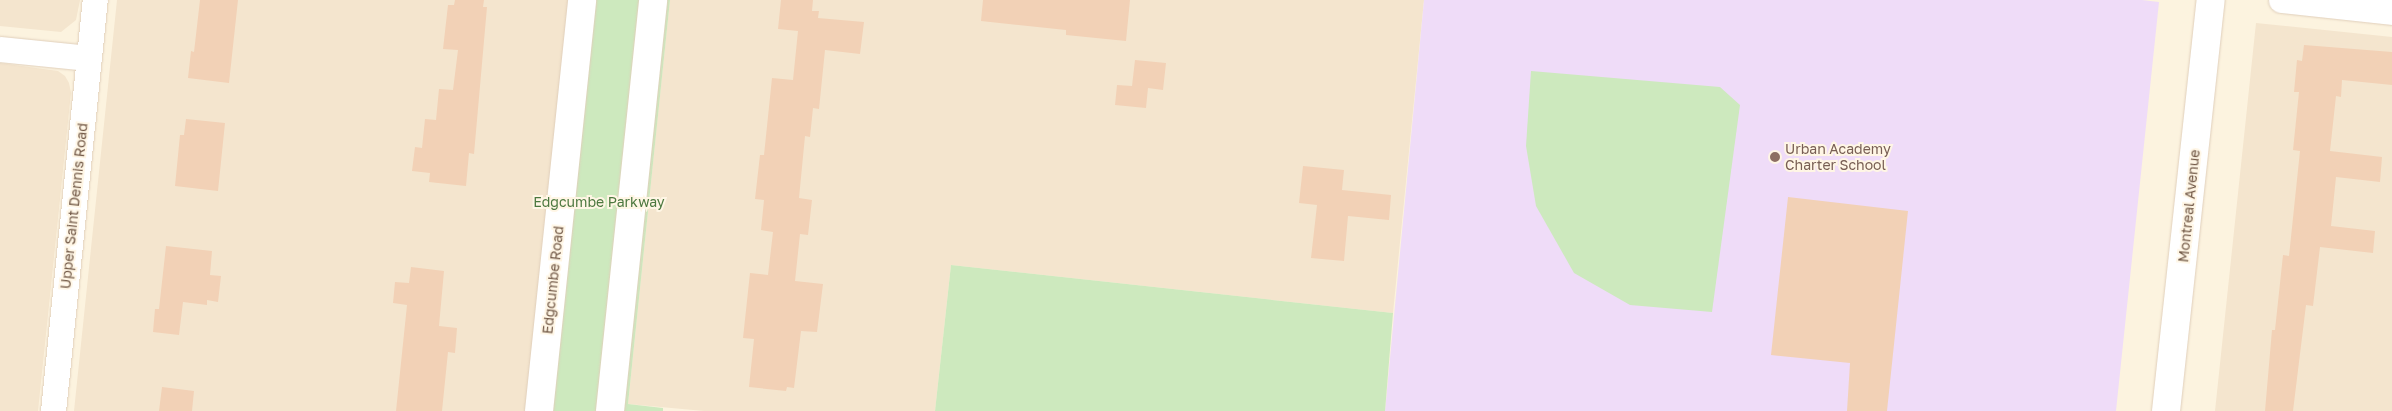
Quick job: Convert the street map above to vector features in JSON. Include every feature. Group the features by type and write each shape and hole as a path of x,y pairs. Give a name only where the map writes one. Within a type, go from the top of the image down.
{"street":[{"name":"Upper Saint Dennis Road","path":"53,411 95,0"},
{"name":"Edgcumbe Road","path":"539,411 582,0"},
{"path":"610,411 654,0"},
{"name":"Montreal Avenue","path":"2166,411 2211,0"},
{"path":"2281,0 2392,12"},
{"path":"0,49 89,58"}],"shaded area":[{"path":"0,0 80,0 76,20 61,32 0,26"},
{"path":"117,0 571,0 528,411 74,411"},
{"path":"670,0 1424,0 1393,313 951,265 935,411 704,411 628,404"},
{"name":"Urban Academy Charter School","path":"1424,0 2142,0 2159,2 2116,411 1385,411"},
{"path":"2256,23 2392,37 2392,411 2215,411"},
{"path":"0,63 58,71 65,76 71,93 38,411 0,411"}],"green space":[{"name":"Edgcumbe Parkway","path":"571,0 670,0 628,404 663,408 663,411 528,411"},
{"path":"1531,71 1720,87 1740,105 1712,312 1630,305 1574,273 1536,206 1526,146"},
{"path":"951,265 1393,313 1385,411 935,411"}],"building":[{"path":"200,0 238,0 229,83 188,78 191,51 194,52"},
{"path":"455,0 484,0 483,7 487,7 474,154 469,153 466,186 429,182 430,173 412,171 415,147 422,148 425,119 436,120 439,89 453,90 458,50 443,49 448,5 454,5"},
{"path":"781,0 813,0 812,11 819,11 818,18 864,22 860,54 825,50 819,109 813,108 810,137 805,136 799,198 812,200 808,235 800,234 795,281 823,284 817,332 801,331 794,388 787,387 786,391 749,387 754,339 743,338 750,273 768,275 773,232 761,230 764,200 755,199 760,155 764,155 772,78 793,80 798,31 778,29"},
{"path":"983,0 1130,0 1126,41 1066,35 1066,30 981,21"},
{"path":"2304,45 2392,52 2392,85 2342,80 2341,97 2336,96 2330,151 2382,157 2380,182 2336,177 2331,226 2375,231 2373,253 2320,247 2313,306 2306,305 2293,411 2265,411 2272,330 2275,330 2283,255 2289,256 2300,151 2293,150 2299,92 2294,92 2297,60 2302,61"},
{"path":"1135,60 1166,63 1163,90 1148,88 1146,108 1115,105 1117,85 1132,86"},
{"path":"186,119 225,123 218,191 175,186 180,135 184,135"},
{"path":"1303,166 1344,170 1342,190 1391,195 1389,220 1348,216 1344,261 1311,258 1317,205 1299,203"},
{"path":"1788,197 1908,211 1887,411 1847,411 1850,363 1771,355"},
{"path":"166,246 212,251 210,275 221,276 218,302 207,300 207,305 183,302 179,335 153,332 155,309 159,309"},
{"path":"411,267 444,271 439,326 457,328 455,353 448,352 442,411 396,411 407,305 393,303 395,282 409,283"},
{"path":"162,387 194,391 192,411 159,411"}],"place":[{"name":"Urban Academy Charter School","path":"1775,157"}]}
